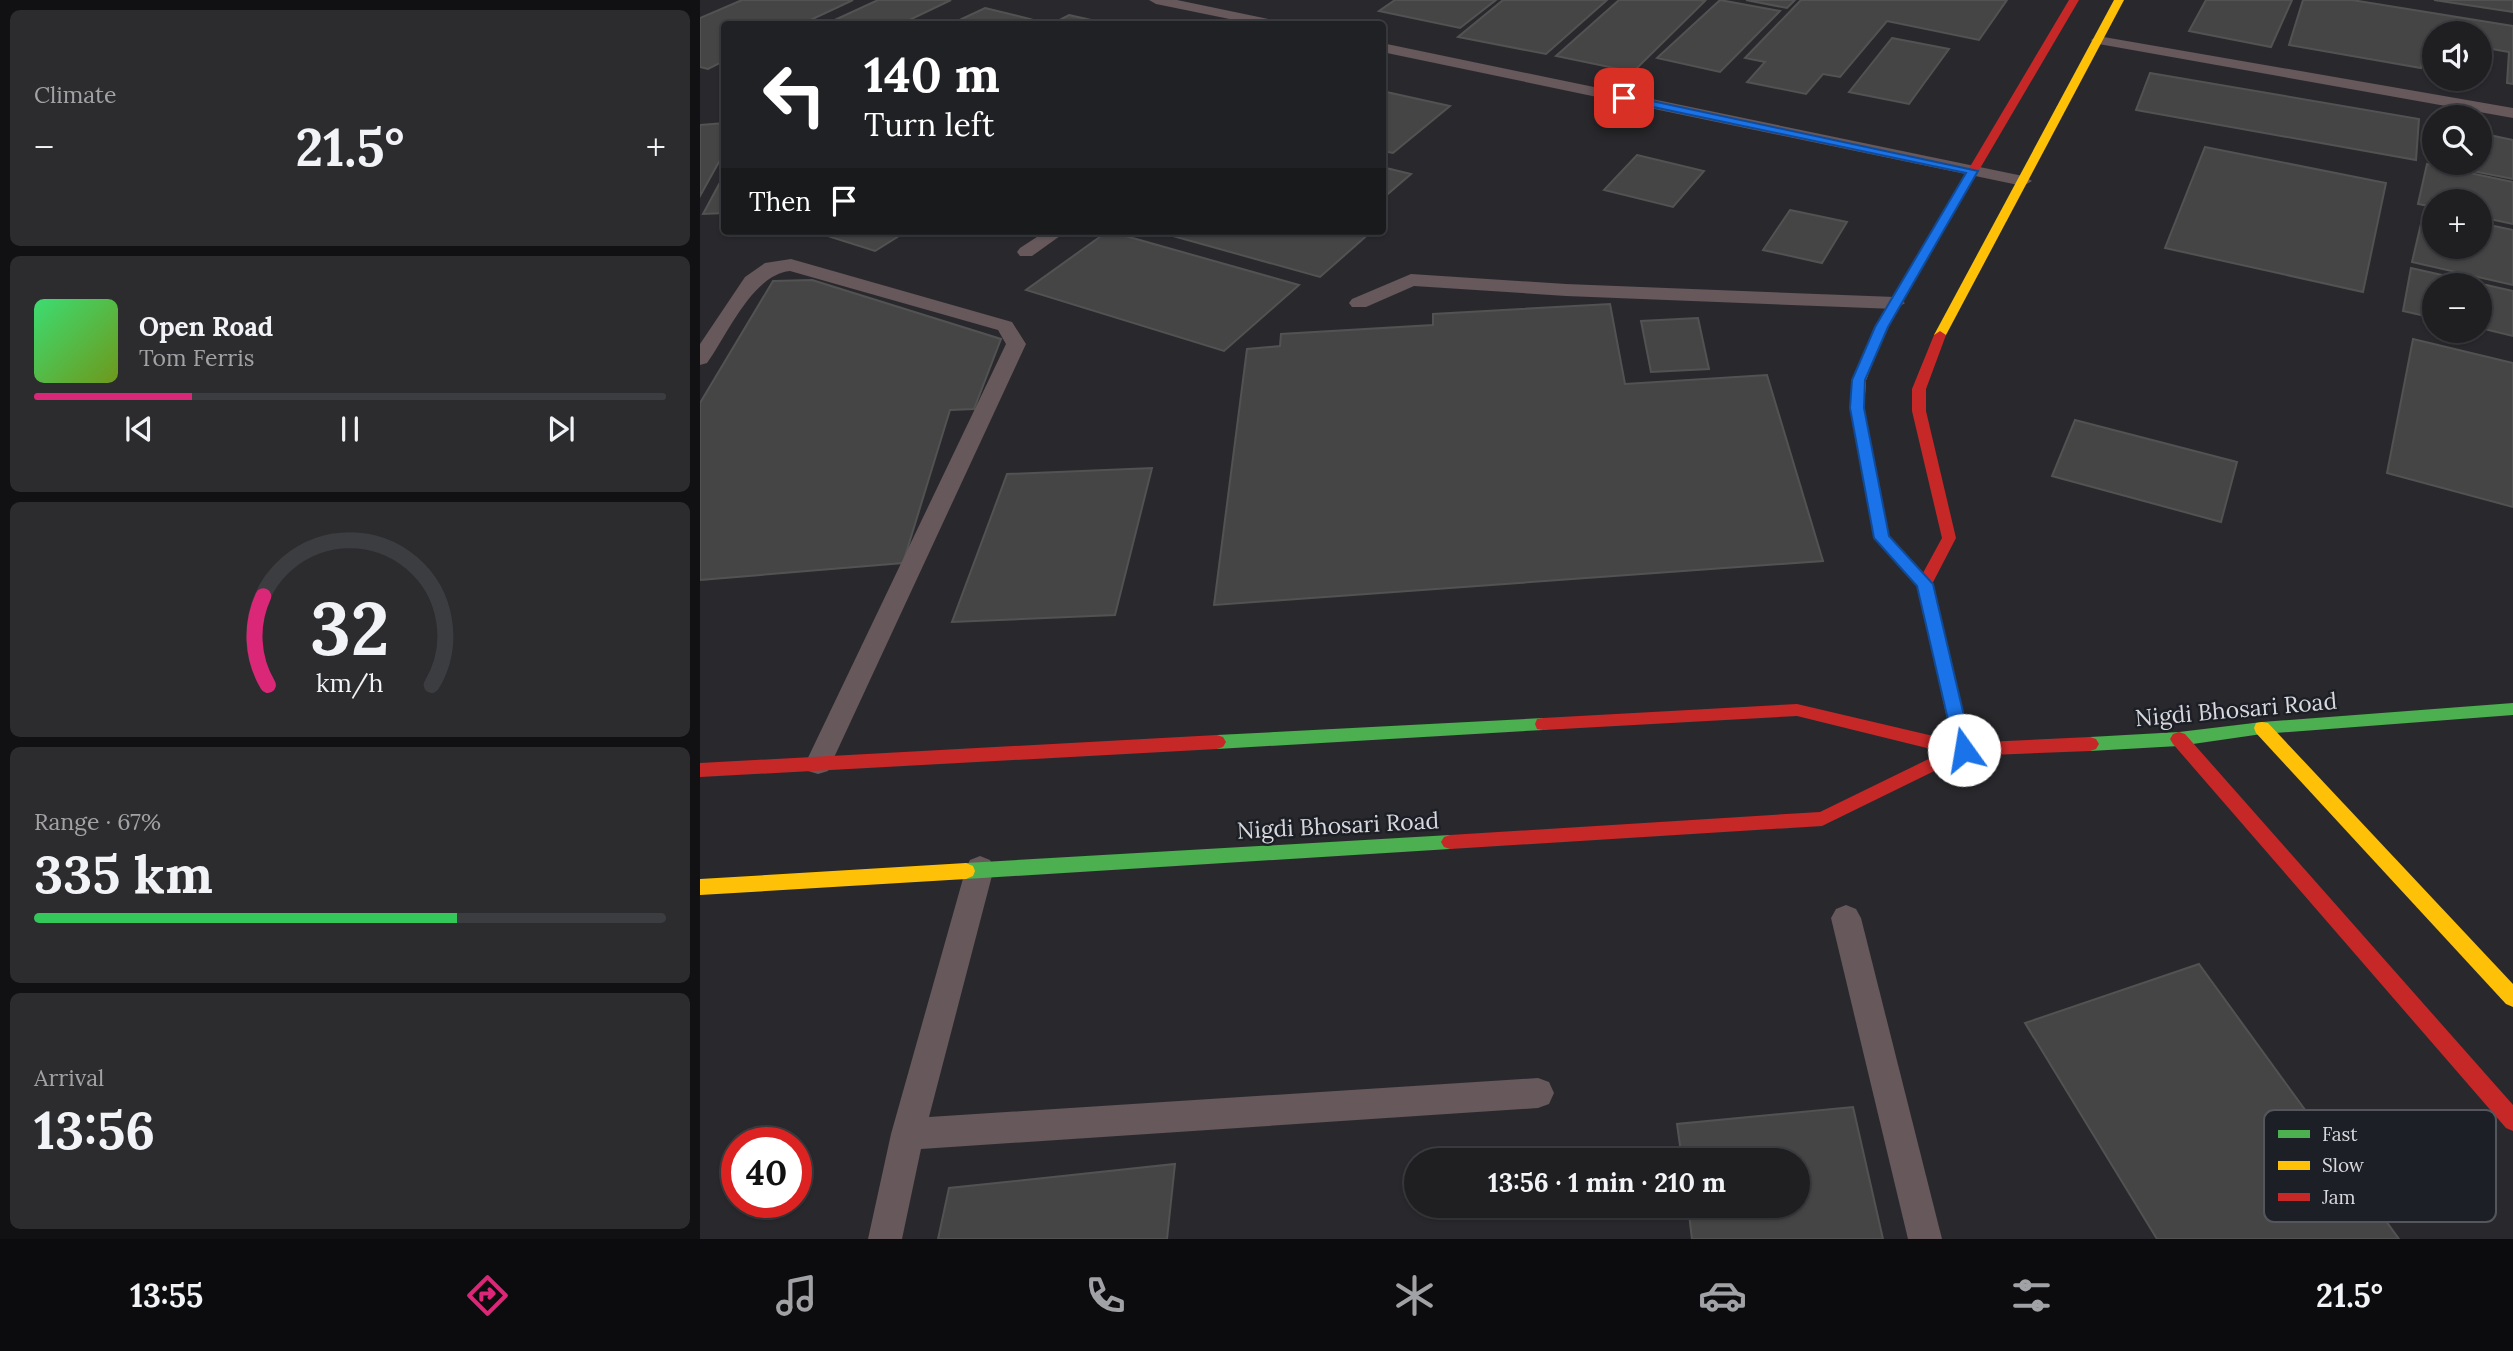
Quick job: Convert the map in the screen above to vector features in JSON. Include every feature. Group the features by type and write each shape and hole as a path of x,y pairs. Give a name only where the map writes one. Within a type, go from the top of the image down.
{"street":[{"path":"1964,750 1925,584 1881,538 1857,408 1859,380 1895,303 2074,0"},
{"path":"1925,584 1950,538 1919,411 1919,389 1938,340 2119,0"},
{"name":"Nigdi Bhosari Road","path":"700,770 1797,710 1964,750 2179,739 2262,728 2513,709"},
{"path":"2262,728 2513,998"},
{"path":"2179,739 2513,1121"},
{"name":"Nigdi Bhosari Road","path":"700,887 1822,819 1964,750"}],"lane":[{"path":"1156,0 1258,21"},
{"path":"2098,40 2513,113"},
{"path":"1386,48 2023,181"},
{"path":"1026,252 1052,235"},
{"path":"700,359 752,281 772,267 792,265 1004,326 1016,344 818,764"},
{"path":"1359,303 1411,281 1895,303"},
{"path":"885,1239 908,1134 980,868"},
{"path":"1846,918 1925,1239"},
{"path":"908,1134 1538,1093"}],"building":[{"path":"742,0 853,0 808,21 721,21 721,62 708,69 700,67 700,18"},
{"path":"878,0 951,0 907,21 832,21"},
{"path":"1395,0 1496,0 1460,28 1379,11"},
{"path":"1503,0 1607,0 1546,54 1458,37"},
{"path":"1619,0 1705,1 1633,72 1556,56"},
{"path":"1720,0 1780,11 1720,72 1657,58"},
{"path":"1746,0 1795,0 1787,8"},
{"path":"1801,0 2007,0 1979,40 1887,21 1840,77 1823,74 1806,94 1747,82 1765,62 1745,58"},
{"path":"2206,0 2292,0 2271,47 2189,31"},
{"path":"2303,0 2352,0 2482,21 2422,21 2421,68 2289,45"},
{"path":"2434,0 2513,0 2513,12"},
{"path":"985,8 1030,19 1026,21 957,21"},
{"path":"1069,15 1096,21 1058,21"},
{"path":"2492,23 2513,26 2513,84 2507,83 2509,52 2492,49"},
{"path":"1892,38 1949,49 1909,104 1849,92"},
{"path":"2150,73 2419,119 2416,160 2136,110"},
{"path":"1386,92 1450,106 1393,153 1386,152"},
{"path":"721,123 721,158 700,196 700,125"},
{"path":"2492,136 2513,140 2513,179 2492,175"},
{"path":"2205,147 2386,183 2363,292 2165,248"},
{"path":"1637,155 1704,171 1673,207 1604,190"},
{"path":"1386,168 1411,174 1386,196"},
{"path":"2425,175 2480,175 2513,182 2513,224 2492,220 2492,189 2422,189 2422,205 2418,204"},
{"path":"721,181 721,213 703,214"},
{"path":"1790,210 1847,222 1822,263 1763,250"},
{"path":"2422,220 2422,259 2492,259 2492,226 2513,230 2513,285 2492,280 2492,273 2460,273 2412,262"},
{"path":"825,235 901,235 875,251"},
{"path":"1102,235 1122,235 1299,285 1224,351 1026,290"},
{"path":"1169,235 1367,235 1320,277"},
{"path":"2411,268 2433,273 2422,273 2422,315 2403,311"},
{"path":"812,280 1001,339 974,409 950,410 903,563 700,580 700,403 773,281"},
{"path":"2492,286 2513,291 2513,336 2492,331"},
{"path":"1610,304 1625,384 1767,375 1823,561 1214,605 1247,349 1280,346 1281,334 1433,325 1433,314"},
{"path":"1698,318 1709,369 1651,372 1641,321"},
{"path":"2413,339 2513,363 2513,507 2387,473"},
{"path":"2075,420 2237,462 2221,522 2052,476"},
{"path":"1152,468 1115,615 952,622 1007,474"},
{"path":"2199,964 2305,1110 2264,1110 2264,1222 2387,1222 2399,1239 2157,1239 2025,1023"},
{"path":"1853,1107 1883,1239 1692,1239 1689,1218 1810,1218 1810,1148 1680,1148 1677,1124"},
{"path":"1175,1164 1167,1239 938,1239 949,1188"}],"traffic: fast":[{"path":"2090,744 2179,739 2262,728 2513,709"},
{"path":"1217,742 1543,724"},
{"path":"966,871 1450,842"}],"traffic: slow":[{"path":"1940,335 2119,0"},
{"path":"1895,303 1881,327 1859,380 1857,408 1881,538 1925,584 1963,750"},
{"path":"2262,728 2513,998"},
{"path":"700,887 966,871"}],"traffic: jam":[{"path":"1895,303 2074,0"},
{"path":"1925,584 1949,538 1919,411 1919,389 1940,335"},
{"path":"1543,724 1797,710 1963,750 2090,744"},
{"path":"2179,739 2513,1121"},
{"path":"700,770 1217,742"},
{"path":"1450,842 1822,819 1963,750"}],"route":[{"path":"1624,98 1973,171 1881,327 1859,380 1857,408 1881,538 1925,584 1964,750"}]}
